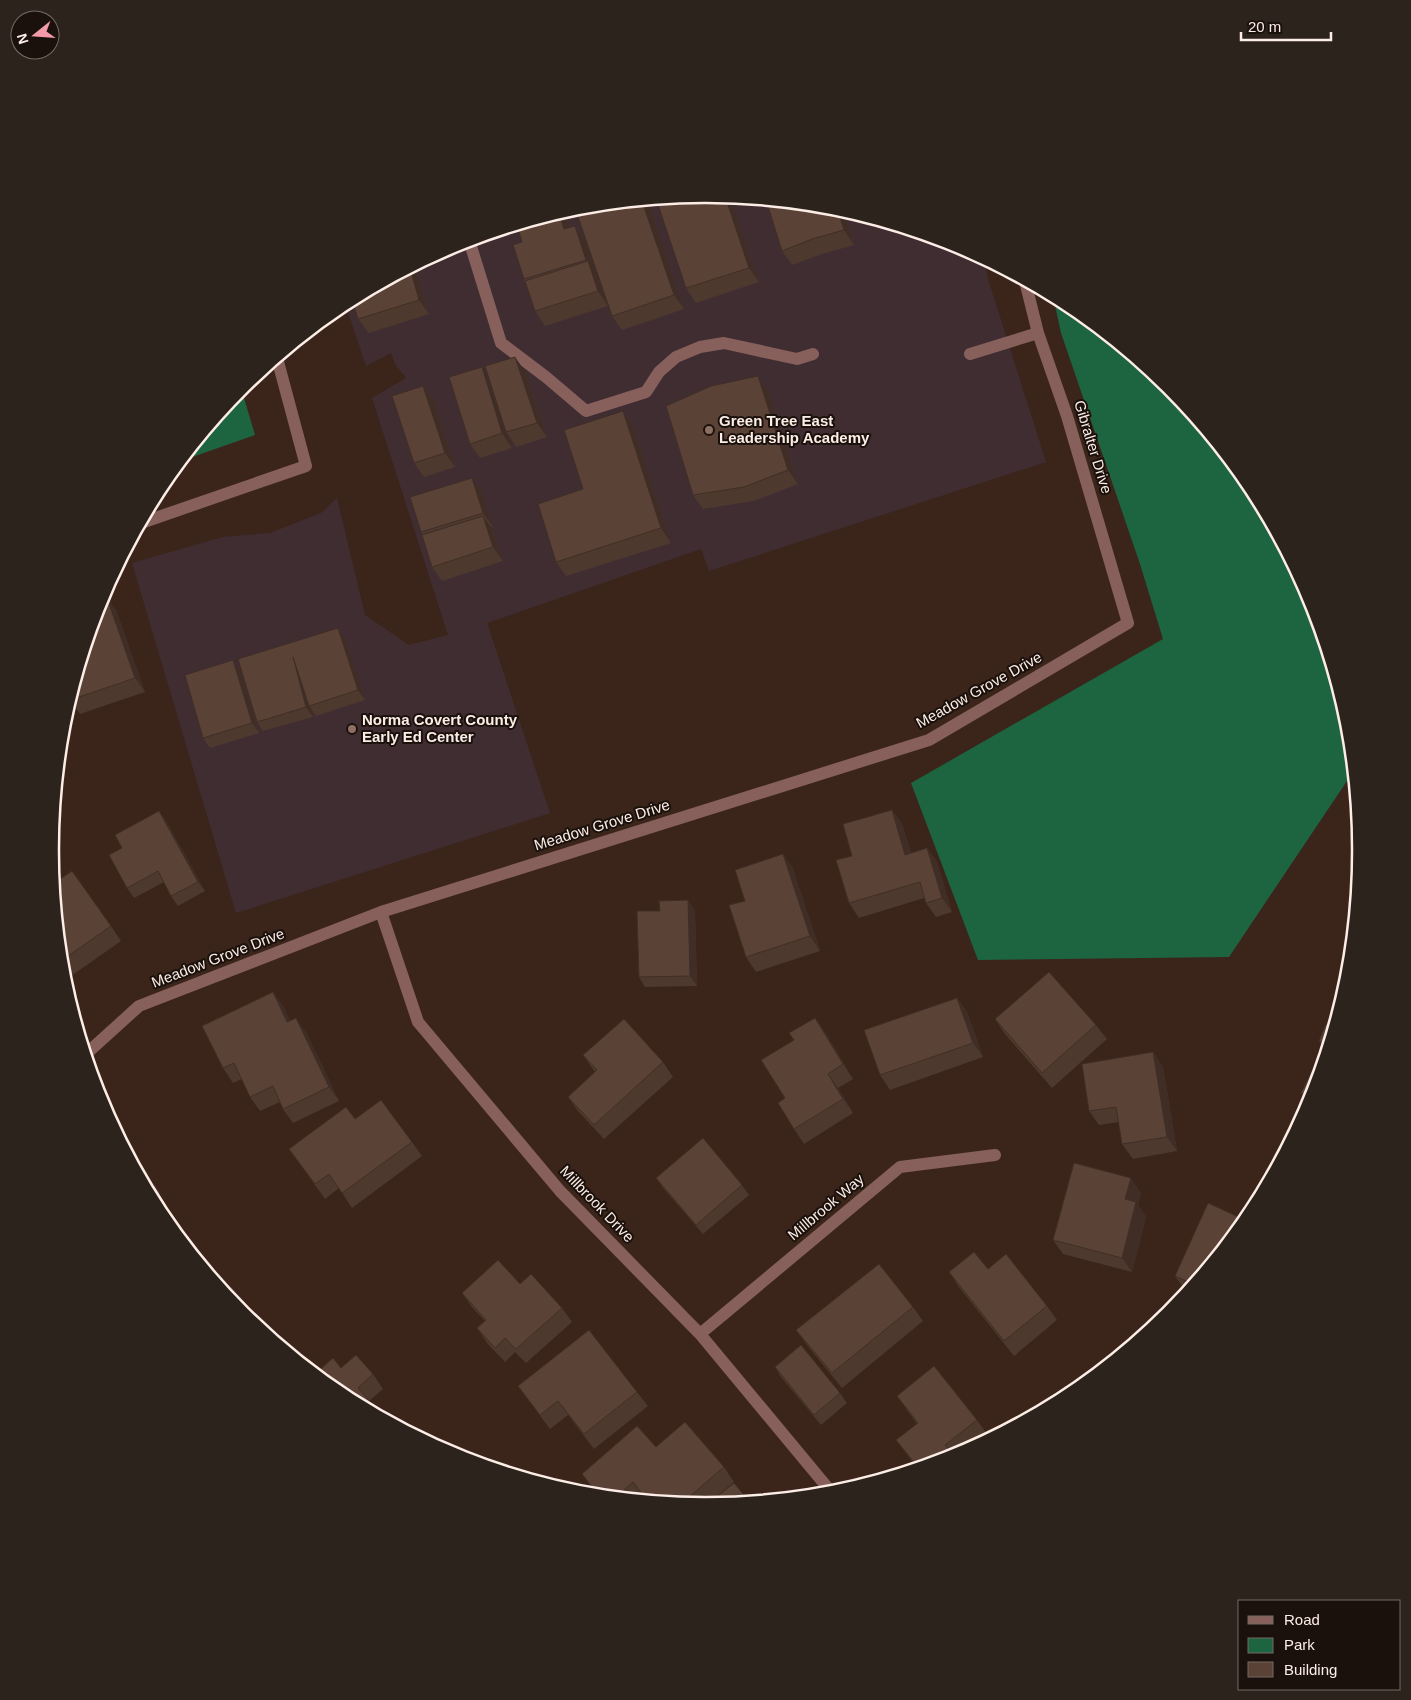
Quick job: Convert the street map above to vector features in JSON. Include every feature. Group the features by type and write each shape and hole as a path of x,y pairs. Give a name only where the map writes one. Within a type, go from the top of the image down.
{"street":[{"path":"471,247 501,343 546,377 586,411 646,392 659,372 676,356 700,347 724,343 797,359 813,354"},
{"name":"Gibralter Drive","path":"1027,289 1038,333 1067,416 1128,623"},
{"path":"970,354 1038,333"},
{"path":"149,520 306,466 278,365"},
{"name":"Meadow Grove Drive","path":"91,1050 139,1006 381,912 929,740 1128,623"},
{"name":"Millbrook Drive","path":"381,912 418,1022 560,1191 700,1334 825,1485"},
{"name":"Millbrook Way","path":"700,1334 900,1167 995,1155"}],"shaded area":[{"name":"Green Tree East Leadership Academy","path":"706,203 790,209 873,225 953,252 986,267 1046,462 709,571 701,549 487,623 550,813 236,913 132,563 223,537 270,533 321,513 337,498 365,615 409,645 448,635 372,398 406,378 396,366 391,353 366,366 348,311 419,270 458,252 538,225 621,209"}],"green space":[{"path":"1055,306 1099,337 1132,364 1163,393 1219,456 1266,527 1286,564 1318,642 1330,683 1340,724 1348,779 1229,957 978,960 911,783 1163,639 1140,564 1061,333"},
{"path":"244,397 255,435 191,457"}],"building":[{"path":"728,204 749,268 686,288 658,205"},
{"path":"644,207 674,295 612,316 578,216"},
{"path":"768,207 840,218 844,230 812,239 782,251"},
{"path":"561,220 564,229 575,226 586,260 524,279 513,245 522,242 519,231"},
{"path":"588,261 598,291 535,311 525,281"},
{"path":"412,274 419,300 358,319 354,307"},
{"path":"515,357 537,423 506,432 485,366"},
{"path":"482,367 502,433 470,444 449,377"},
{"path":"758,376 788,470 744,487 693,495 666,406 711,386"},
{"path":"423,386 445,453 414,463 392,396"},
{"path":"623,411 661,528 556,562 538,504 583,489 564,430"},
{"path":"472,478 483,513 421,532 410,497"},
{"path":"483,516 493,547 432,567 422,535"},
{"path":"108,601 135,678 77,697 93,642"},
{"path":"338,628 358,690 309,706 293,657 306,707 257,722 238,659"},
{"path":"233,660 252,723 203,738 185,675"},
{"path":"892,810 905,855 927,848 942,898 926,903 920,882 849,903 836,860 852,856 843,824"},
{"path":"159,811 198,882 171,896 158,871 127,888 109,855 122,848 115,835"},
{"path":"783,854 810,936 746,957 729,905 745,901 735,870"},
{"path":"72,871 111,926 68,956 64,934 60,879"},
{"path":"688,900 690,976 639,977 637,911 660,911 659,901"},
{"path":"1049,972 1096,1025 1042,1073 995,1019"},
{"path":"273,992 287,1022 296,1018 329,1087 283,1109 273,1086 250,1097 234,1063 223,1068 202,1026"},
{"path":"957,998 973,1043 880,1075 864,1030"},
{"path":"815,1018 843,1064 828,1074 843,1099 794,1129 778,1103 785,1098 761,1060 794,1040 789,1033"},
{"path":"624,1019 663,1062 594,1125 568,1097 597,1070 583,1055"},
{"path":"1326,1024 1328,1025 1323,1043 1319,1041"},
{"path":"1153,1052 1167,1137 1122,1144 1116,1107 1089,1111 1082,1064"},
{"path":"1316,1064 1304,1095 1301,1093"},
{"path":"381,1100 412,1142 342,1193 329,1174 315,1184 289,1149 346,1107 355,1119"},
{"path":"703,1138 742,1185 696,1225 656,1178"},
{"path":"1074,1163 1131,1178 1125,1199 1136,1202 1122,1258 1053,1240"},
{"path":"1208,1203 1238,1217 1219,1244 1187,1281 1175,1276"},
{"path":"974,1252 988,1269 1006,1254 1047,1306 1004,1341 949,1272"},
{"path":"498,1260 520,1284 531,1274 562,1308 516,1349 505,1338 495,1348 477,1328 486,1320 462,1293"},
{"path":"879,1264 913,1307 832,1373 796,1330"},
{"path":"231,1287 250,1308 248,1307"},
{"path":"589,1330 637,1392 584,1434 558,1401 540,1415 518,1386"},
{"path":"801,1345 840,1393 814,1415 775,1367"},
{"path":"356,1355 373,1374 358,1388 372,1404 320,1369 333,1358 341,1368"},
{"path":"934,1366 977,1420 945,1445 948,1450 914,1462 896,1440 918,1423 897,1396"},
{"path":"685,1422 724,1467 690,1496 642,1493 633,1482 623,1491 592,1486 582,1474 637,1426 656,1447"},
{"path":"734,1483 744,1495 717,1496"}],"place":[{"name":"Green Tree East Leadership Academy","path":"709,430"},
{"name":"Norma Covert County Early Ed Center","path":"352,729"}]}
